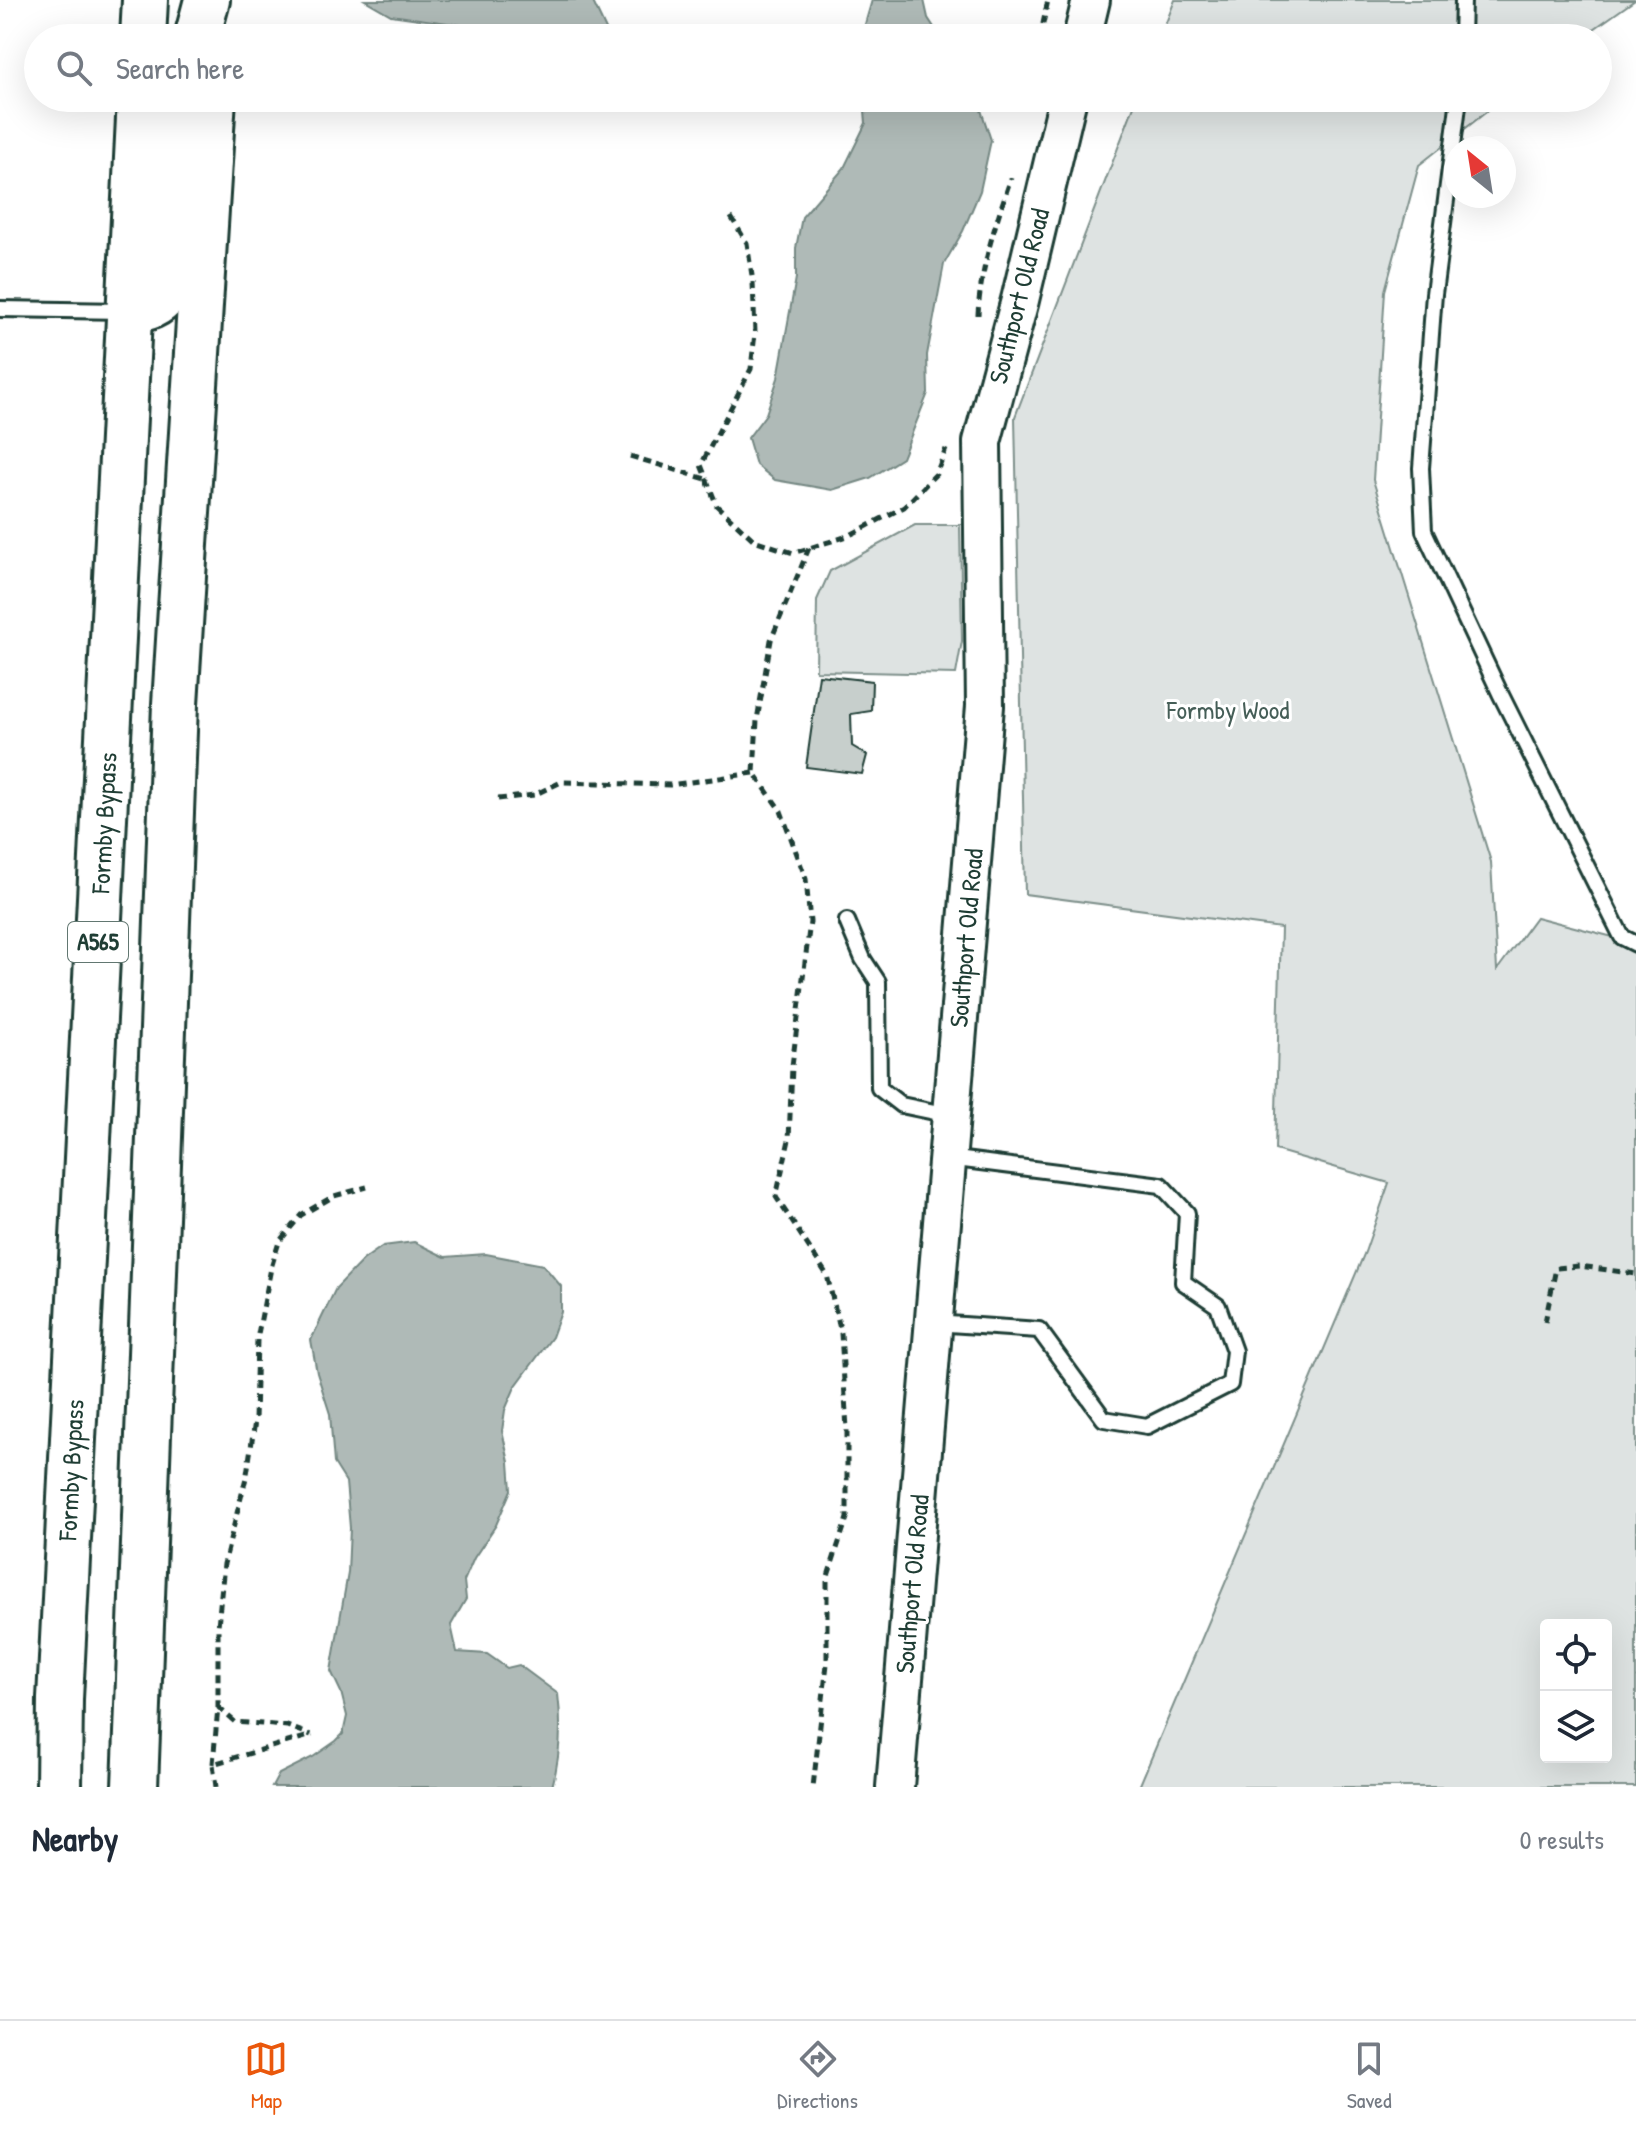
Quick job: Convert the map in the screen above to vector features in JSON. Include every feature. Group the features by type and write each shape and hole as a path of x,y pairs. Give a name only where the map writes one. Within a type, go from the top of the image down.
{"highway":[{"path":"144,24 145,0"},
{"path":"201,24 207,0"},
{"path":"215,24 216,0"},
{"name":"Formby Bypass","path":"59,1787 60,1699 139,112"},
{"path":"129,311 148,309 160,302 168,292 180,112"},
{"name":"A565","path":"135,1787 175,704 212,112"}],"street":[{"path":"1085,24 1091,0"},
{"name":"Southport Old Road","path":"895,1787 985,706 982,442 1065,112"}],"lane":[{"path":"1462,24 1463,0"},
{"path":"1457,112 1434,294 1421,468 1424,531 1500,693 1622,937 1636,944"},
{"path":"0,309 129,311"},
{"path":"847,921 863,959 878,982 879,1088 901,1105 951,1115"},
{"path":"934,1323 1039,1330 1104,1419 1147,1426 1230,1384 1234,1351 1218,1306 1183,1282 1187,1213 1161,1185 948,1158"}],"path":[{"path":"1043,24 1048,0"},
{"path":"977,326 979,294 995,225 1013,172"},
{"path":"731,217 747,243 753,282 755,333 751,369 701,465 717,506 754,540 793,553 848,536 904,507 936,474 951,438"},
{"path":"630,456 706,479"},
{"path":"809,548 771,640 757,720 754,773 781,811 786,824 806,879 810,922 792,1066 789,1140 776,1197 827,1275 841,1333 847,1429 847,1518 827,1579 827,1664 813,1787"},
{"path":"498,799 534,795 561,782 670,785 754,773"},
{"path":"216,1787 213,1764 218,1707 218,1626 224,1564 247,1474 255,1421 257,1339 271,1268 279,1242 301,1215 334,1196 367,1187"},
{"path":"1545,1322 1556,1268 1580,1266 1636,1274"},
{"path":"213,1764 312,1735 287,1726 235,1722 218,1707"}],"green space":[{"path":"1175,0 1635,0 1601,24 1166,24"},
{"name":"Formby Wood","path":"1132,112 1486,112 1456,136 1444,136 1444,145 1419,165 1385,291 1373,480 1491,862 1497,970 1536,917 1636,943 1636,1787 1139,1787 1365,1252 1389,1183 1275,1150 1281,928 1025,894 1015,417"},
{"path":"915,525 960,525 962,641 956,674 816,671 817,600 830,571"}],"shaded area":[{"path":"365,0 592,0 603,24 454,24 391,15"},
{"path":"872,0 924,0 932,24 865,24"},
{"path":"865,112 982,112 991,140 980,191 963,231 944,264 927,355 928,393 902,458 870,478 832,490 775,480 756,465 748,438 766,414 778,378 796,278 796,248 802,217 844,168 866,123"},
{"path":"414,1242 445,1257 486,1254 543,1265 561,1286 561,1312 552,1337 515,1387 505,1410 502,1431 511,1490 496,1525 474,1558 464,1581 466,1599 451,1625 457,1652 487,1654 507,1668 519,1665 558,1694 560,1741 552,1787 272,1787 279,1774 336,1741 343,1734 347,1716 331,1671 348,1573 350,1528 346,1482 334,1463 330,1414 311,1340 336,1288 363,1260 383,1246"}],"building":[{"path":"819,675 872,681 871,711 851,714 852,746 867,755 862,774 806,767"}]}
